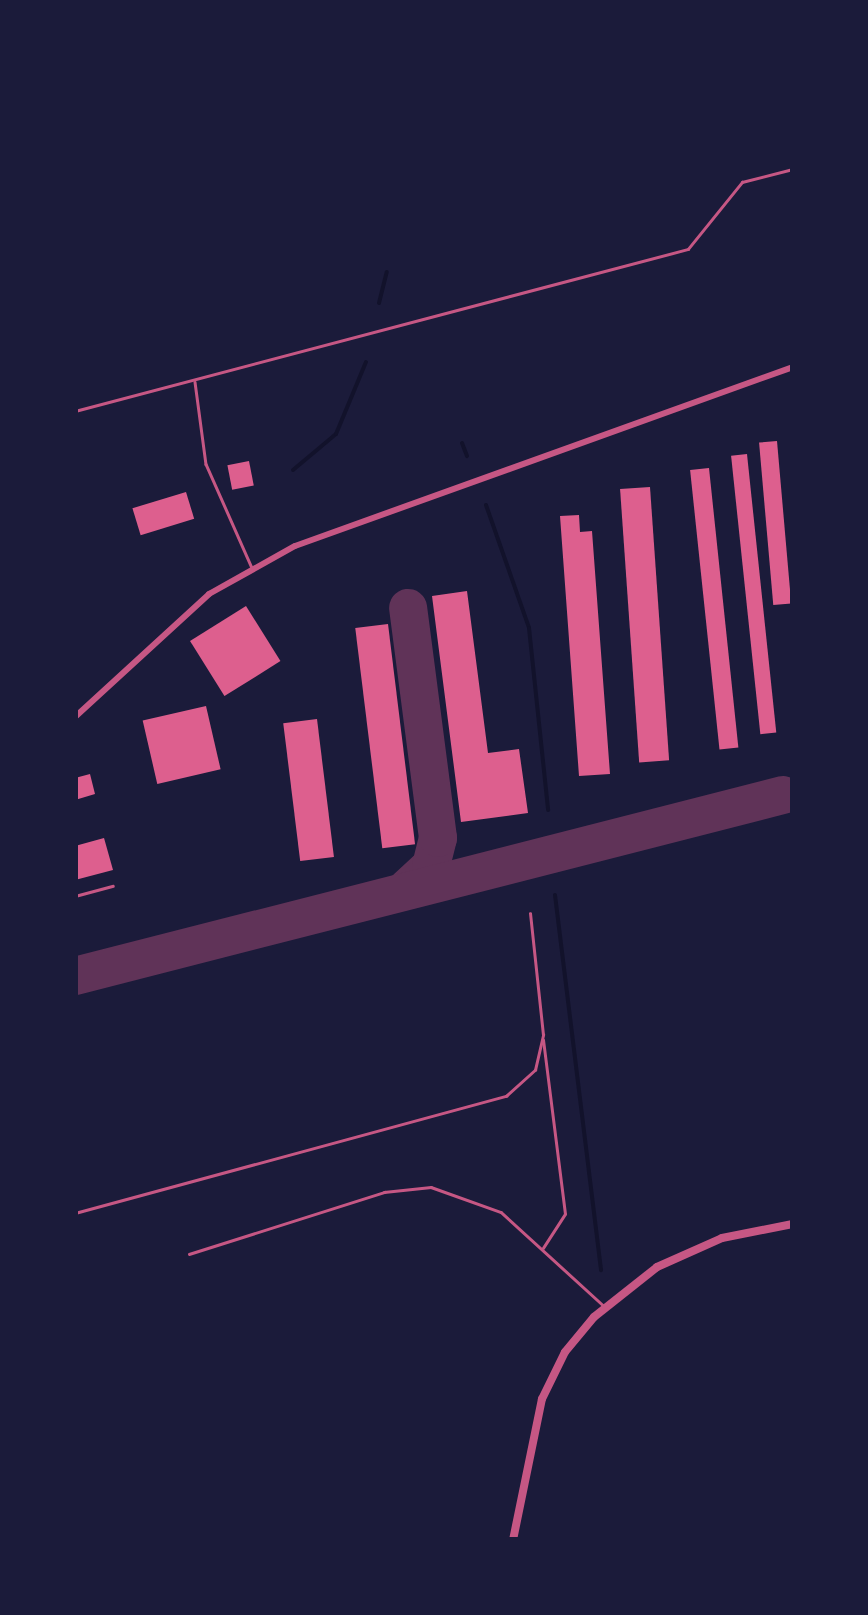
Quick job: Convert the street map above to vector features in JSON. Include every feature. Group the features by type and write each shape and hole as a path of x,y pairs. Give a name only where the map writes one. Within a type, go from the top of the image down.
{"street":[{"path":"75,717 209,594 252,568 400,506 793,367"},
{"path":"512,1540 542,1399 565,1352 605,1307 658,1267 722,1238 793,1224"}],"lane":[{"path":"75,411 688,248 742,182 793,168"},
{"path":"194,380 206,464 252,568"},
{"path":"75,896 113,886"},
{"path":"530,914 566,1214 542,1249"},
{"path":"75,1213 488,1104 535,1070 543,1036"},
{"path":"189,1254 384,1192 431,1187 502,1212 605,1307"}],"building":[{"path":"777,441 791,603 773,605 759,443"},
{"path":"747,454 776,732 760,734 731,456"},
{"path":"249,461 254,486 232,490 227,465"},
{"path":"709,468 738,747 719,749 690,470"},
{"path":"650,487 669,760 639,762 620,489"},
{"path":"186,492 194,519 141,535 132,508"},
{"path":"579,515 580,532 592,531 610,774 579,776 560,516"},
{"path":"467,591 488,753 519,749 528,813 461,822 432,596"},
{"path":"246,606 280,661 224,696 190,641"},
{"path":"388,624 415,844 382,848 355,628"},
{"path":"206,706 221,769 157,784 143,721"},
{"path":"317,719 334,857 300,861 283,723"},
{"path":"90,774 95,794 75,800 75,778"},
{"path":"104,838 113,870 75,880 75,846"}],"waterway":[{"path":"379,303 387,272"},
{"path":"293,470 336,434 366,362"},
{"path":"462,443 467,456"},
{"path":"486,505 529,628 548,810"},
{"path":"555,895 601,1270"}],"taxiway":[{"path":"406,889 431,866 438,838 408,608"},
{"path":"75,976 783,795"}]}
